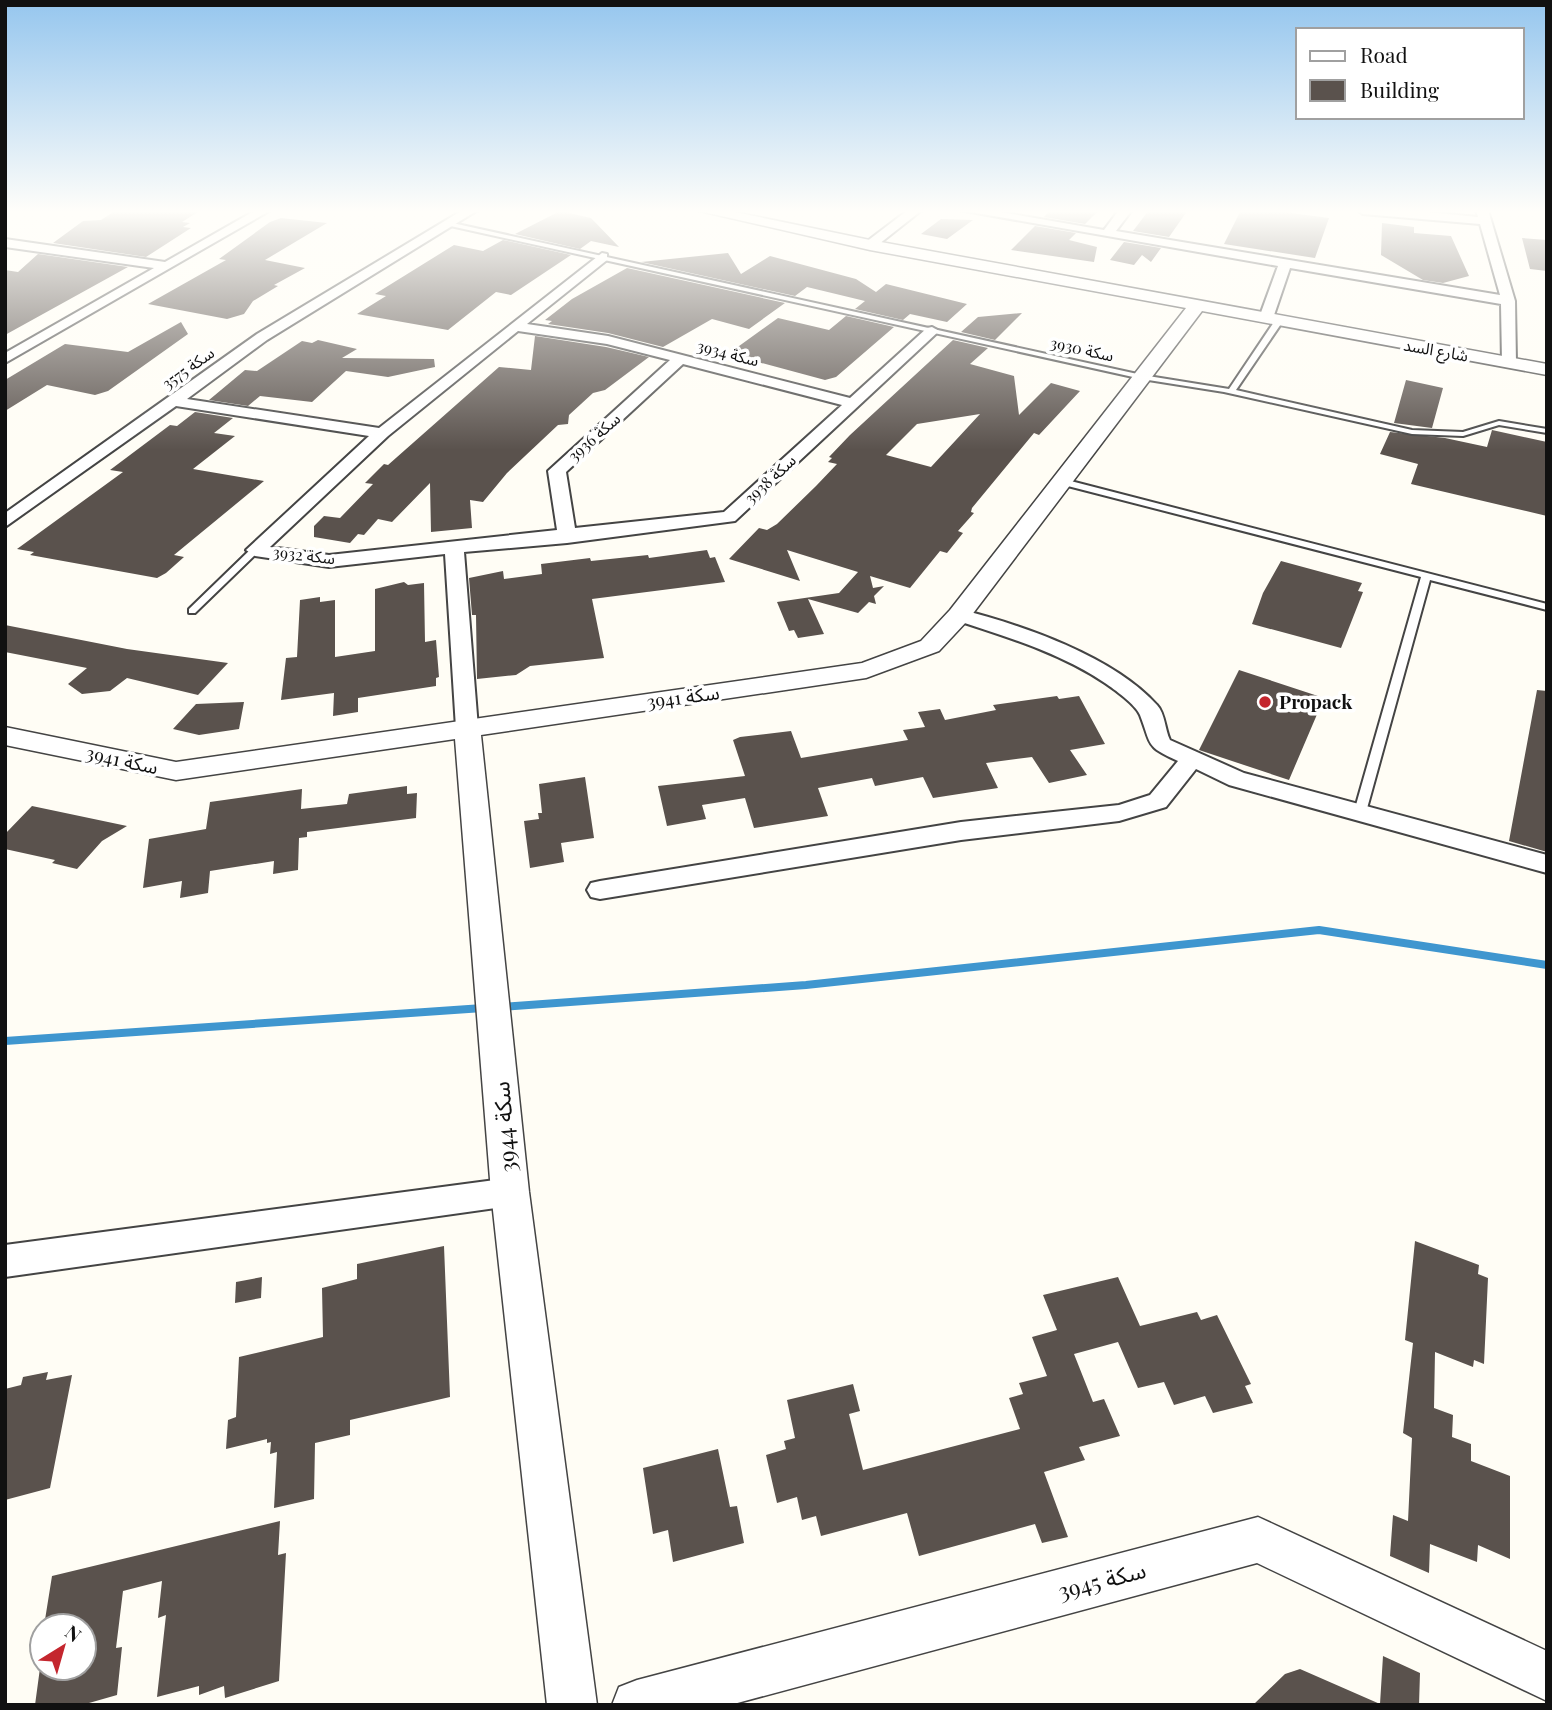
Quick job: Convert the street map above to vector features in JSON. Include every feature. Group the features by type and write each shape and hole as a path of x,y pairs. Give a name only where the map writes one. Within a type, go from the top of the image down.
{"street":[{"path":"5,359 125,290"},
{"name":"سكة 3575","path":"7,519 262,337 340,290"},
{"name":"سكة 3932","path":"255,550 382,433 560,290"},
{"path":"1091,290 1158,307 1171,321 1171,336"},
{"name":"شارع السد","path":"1111,290 1547,370"},
{"path":"1273,320 1279,290"},
{"path":"1436,290 1508,302"},
{"path":"1505,290 1508,302 1509,363"},
{"name":"سكة 3941","path":"5,736 176,771 866,670 930,646 959,615 1063,482 1171,336 1197,306"},
{"name":"سكة 3934","path":"514,326 608,340 850,403"},
{"name":"سكة 3938","path":"567,537 729,517 850,403 932,331"},
{"name":"سكة 3936","path":"567,537 557,471 680,359"},
{"path":"172,401 382,433"},
{"name":"سكة 3932","path":"255,550 329,561 567,537"},
{"name":"سكة 3944","path":"454,548 467,728 510,1192 572,1705"},
{"path":"959,615 1041,642 1112,678 1150,710 1154,730 1162,745 1191,760 1237,779 1547,864"},
{"path":"600,890 961,831 1119,813 1158,801 1191,760"},
{"path":"5,1261 510,1192"},
{"name":"سكة 3945","path":"637,1705 1258,1540 1547,1676"}],"lane":[{"name":"سكة 3930","path":"748,290 1142,377 1231,392 1412,432 1463,434 1499,423 1547,431"},
{"path":"1231,392 1273,320"},
{"path":"1063,482 1547,607"},
{"path":"192,611 255,550"},
{"path":"1360,812 1426,576"}],"building":[{"path":"5,290 87,290 5,335"},
{"path":"173,290 272,290 253,301 244,314 227,319 148,304"},
{"path":"382,290 519,290 511,295 496,292 448,330 357,314 386,296 375,294"},
{"path":"588,290 725,290 785,303 749,329 712,319 663,347 608,333 548,324 552,321 545,320"},
{"path":"767,290 803,290 795,296"},
{"path":"819,290 876,292 909,290 967,304 947,322 910,314 903,320 855,309 865,301"},
{"path":"1022,313 995,340 961,332 978,317"},
{"path":"846,316 894,327 836,377 825,380 728,354 778,318 829,330"},
{"path":"181,322 188,334 108,391 95,395 47,385 5,411 5,380 65,344 128,352"},
{"path":"535,336 649,357 605,390 593,393 569,415 568,424 558,425 507,473 483,502 470,500 472,528 431,532 430,483 392,522 378,519 364,535 358,534 350,543 314,537 314,526 324,516 340,518 373,484 365,483 384,464 388,465 499,367 531,370"},
{"path":"318,340 357,349 342,358 434,359 435,367 388,377 346,371 312,402 260,396 248,406 209,400 245,370 257,371 302,341 312,343"},
{"path":"953,340 988,348 970,364 1014,376 1019,415 1051,383 1080,391 1039,435 1034,433 972,508 971,512 974,513 958,531 963,533 947,553 940,551 910,588 870,576 873,588 884,586 874,596 876,604 869,602 858,613 808,599 824,634 798,638 794,630 789,631 777,602 839,593 858,572 787,550 800,581 729,559 759,528 767,530 777,524 816,486 837,464 828,462 832,458 829,457","holes":["980,414 931,467 886,455 917,424"]},
{"path":"1406,380 1443,388 1432,428 1394,423"},
{"path":"195,412 233,418 214,433 235,436 193,469 264,481 174,555 184,557 166,573 157,578 30,555 34,552 17,549 123,472 110,470 170,425 177,426"},
{"path":"1492,430 1547,442 1547,516 1411,484 1418,464 1380,454 1390,432 1445,438 1487,447"},
{"path":"707,550 710,558 715,557 725,582 592,599 604,658 530,666 516,675 477,679 476,615 472,615 469,578 503,571 504,579 542,574 541,564 590,558 591,561 648,555 649,558"},
{"path":"1281,561 1362,583 1358,591 1363,592 1341,648 1252,624 1263,593"},
{"path":"404,582 408,585 424,583 425,642 436,640 439,677 436,678 436,686 358,698 358,712 333,716 334,693 281,700 286,658 297,657 300,600 320,597 320,602 335,600 335,657 375,651 375,589"},
{"path":"5,625 127,649 228,663 198,695 127,678 110,691 82,694 68,684 87,668 5,652"},
{"path":"1239,670 1324,698 1289,780 1199,750"},
{"path":"1537,690 1547,691 1547,852 1509,841"},
{"path":"1057,696 1059,699 1079,696 1105,744 1070,750 1087,775 1049,783 1032,757 986,763 998,788 933,798 923,777 875,786 872,778 818,788 828,816 754,828 745,798 702,805 706,819 667,826 658,786 745,776 733,740 740,737 791,731 801,758 908,740 903,730 925,727 918,712 940,709 945,720 996,710 993,705"},
{"path":"244,702 239,729 199,735 173,729 196,704"},
{"path":"585,777 594,838 561,843 564,862 530,868 524,821 539,819 538,813 542,813 539,784"},
{"path":"407,786 407,794 417,793 416,818 307,832 307,837 299,838 298,870 273,874 274,861 210,871 208,893 180,898 182,881 143,888 149,839 206,829 210,802 302,789 301,809 347,804 349,794"},
{"path":"32,806 127,826 102,841 77,869 52,863 55,860 5,849 5,834"},
{"path":"1415,1241 1479,1265 1478,1274 1488,1278 1484,1364 1474,1360 1473,1367 1435,1352 1434,1408 1453,1415 1452,1437 1471,1444 1471,1461 1510,1476 1510,1559 1478,1545 1477,1562 1430,1544 1429,1573 1390,1556 1393,1515 1408,1521 1412,1438 1403,1433 1413,1343 1405,1340"},
{"path":"444,1246 450,1397 350,1420 350,1435 315,1443 314,1499 274,1508 277,1452 270,1454 271,1442 267,1443 267,1439 226,1449 228,1420 236,1417 239,1357 323,1337 322,1288 357,1279 357,1264"},
{"path":"262,1277 261,1298 235,1303 236,1282"},
{"path":"1118,1277 1140,1326 1197,1312 1201,1320 1217,1315 1251,1384 1245,1386 1253,1403 1213,1413 1205,1396 1174,1405 1164,1382 1138,1388 1118,1342 1074,1354 1093,1402 1104,1399 1120,1436 1079,1447 1085,1460 1044,1472 1068,1537 1042,1543 1035,1524 919,1556 907,1513 821,1536 816,1516 802,1520 797,1497 777,1503 766,1455 786,1449 784,1441 795,1438 787,1400 853,1384 860,1411 849,1414 863,1470 1020,1429 1009,1398 1023,1394 1019,1383 1047,1376 1032,1337 1057,1330 1043,1295"},
{"path":"48,1372 46,1380 72,1375 50,1488 5,1500 5,1389 21,1385 23,1377"},
{"path":"718,1449 730,1507 737,1506 744,1543 673,1562 668,1530 653,1534 643,1468"},
{"path":"280,1521 278,1555 286,1553 279,1681 225,1698 224,1686 199,1695 199,1686 157,1697 166,1615 158,1618 162,1581 123,1591 116,1648 122,1647 117,1695 82,1705 35,1705 38,1682 98,1682 98,1612 46,1612 52,1576"},
{"path":"1383,1656 1420,1673 1419,1705 1253,1705 1285,1674 1300,1669 1380,1704"}],"waterway":[{"path":"502,1007 806,985 1319,930 1547,965"},
{"path":"5,1041 483,1008"}],"place":[{"name":"Propack","path":"1265,702"}]}
